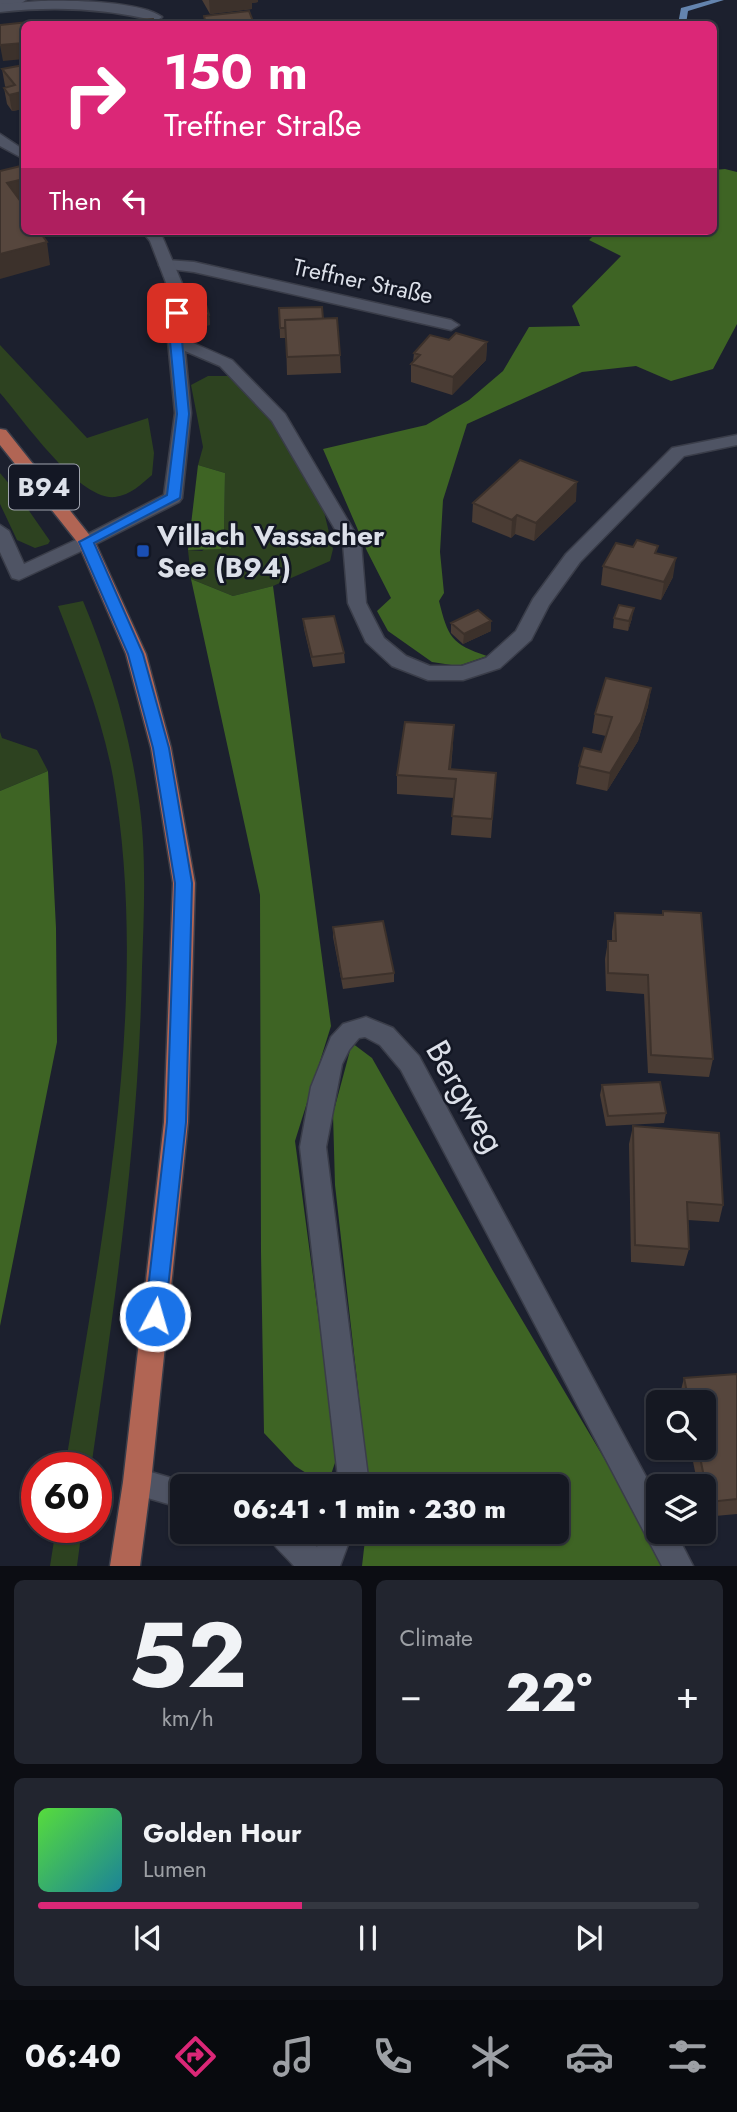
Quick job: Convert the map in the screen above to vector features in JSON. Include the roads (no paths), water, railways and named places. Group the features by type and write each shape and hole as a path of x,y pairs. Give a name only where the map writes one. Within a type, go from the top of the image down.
{"main road":[{"name":"B94","path":"0,434 86,542 136,654 161,748 184,883 176,1122 137,1482 125,1566"}],"street":[{"path":"0,2 20,0"},
{"path":"0,8 60,2 90,3 156,17"},
{"path":"3,146 21,154"},
{"path":"0,531 19,573 173,498 183,414 176,341 178,293 153,235"},
{"name":"Treffner Straße","path":"167,265 194,267 451,325"},
{"name":"Treffner Straße","path":"265,285 287,302"},
{"path":"176,341 226,363 279,418 352,543 357,603 376,642 399,661 428,673 463,673 493,663 524,635 540,603 573,558 678,452 737,440"},
{"name":"Bergweg","path":"354,1474 313,1147 322,1094 339,1041 346,1032 358,1027 371,1028 384,1034 410,1063 646,1506"},
{"path":"137,1482 170,1491"},
{"path":"295,1544 313,1566"},
{"path":"325,1566 333,1544"},
{"name":"Bergweg","path":"666,1544 678,1566"}],"waterway":[{"path":"682,21 684,10 720,0"}],"place":[{"name":"Villach Vassacher See (B94)","path":"143,551"}]}
